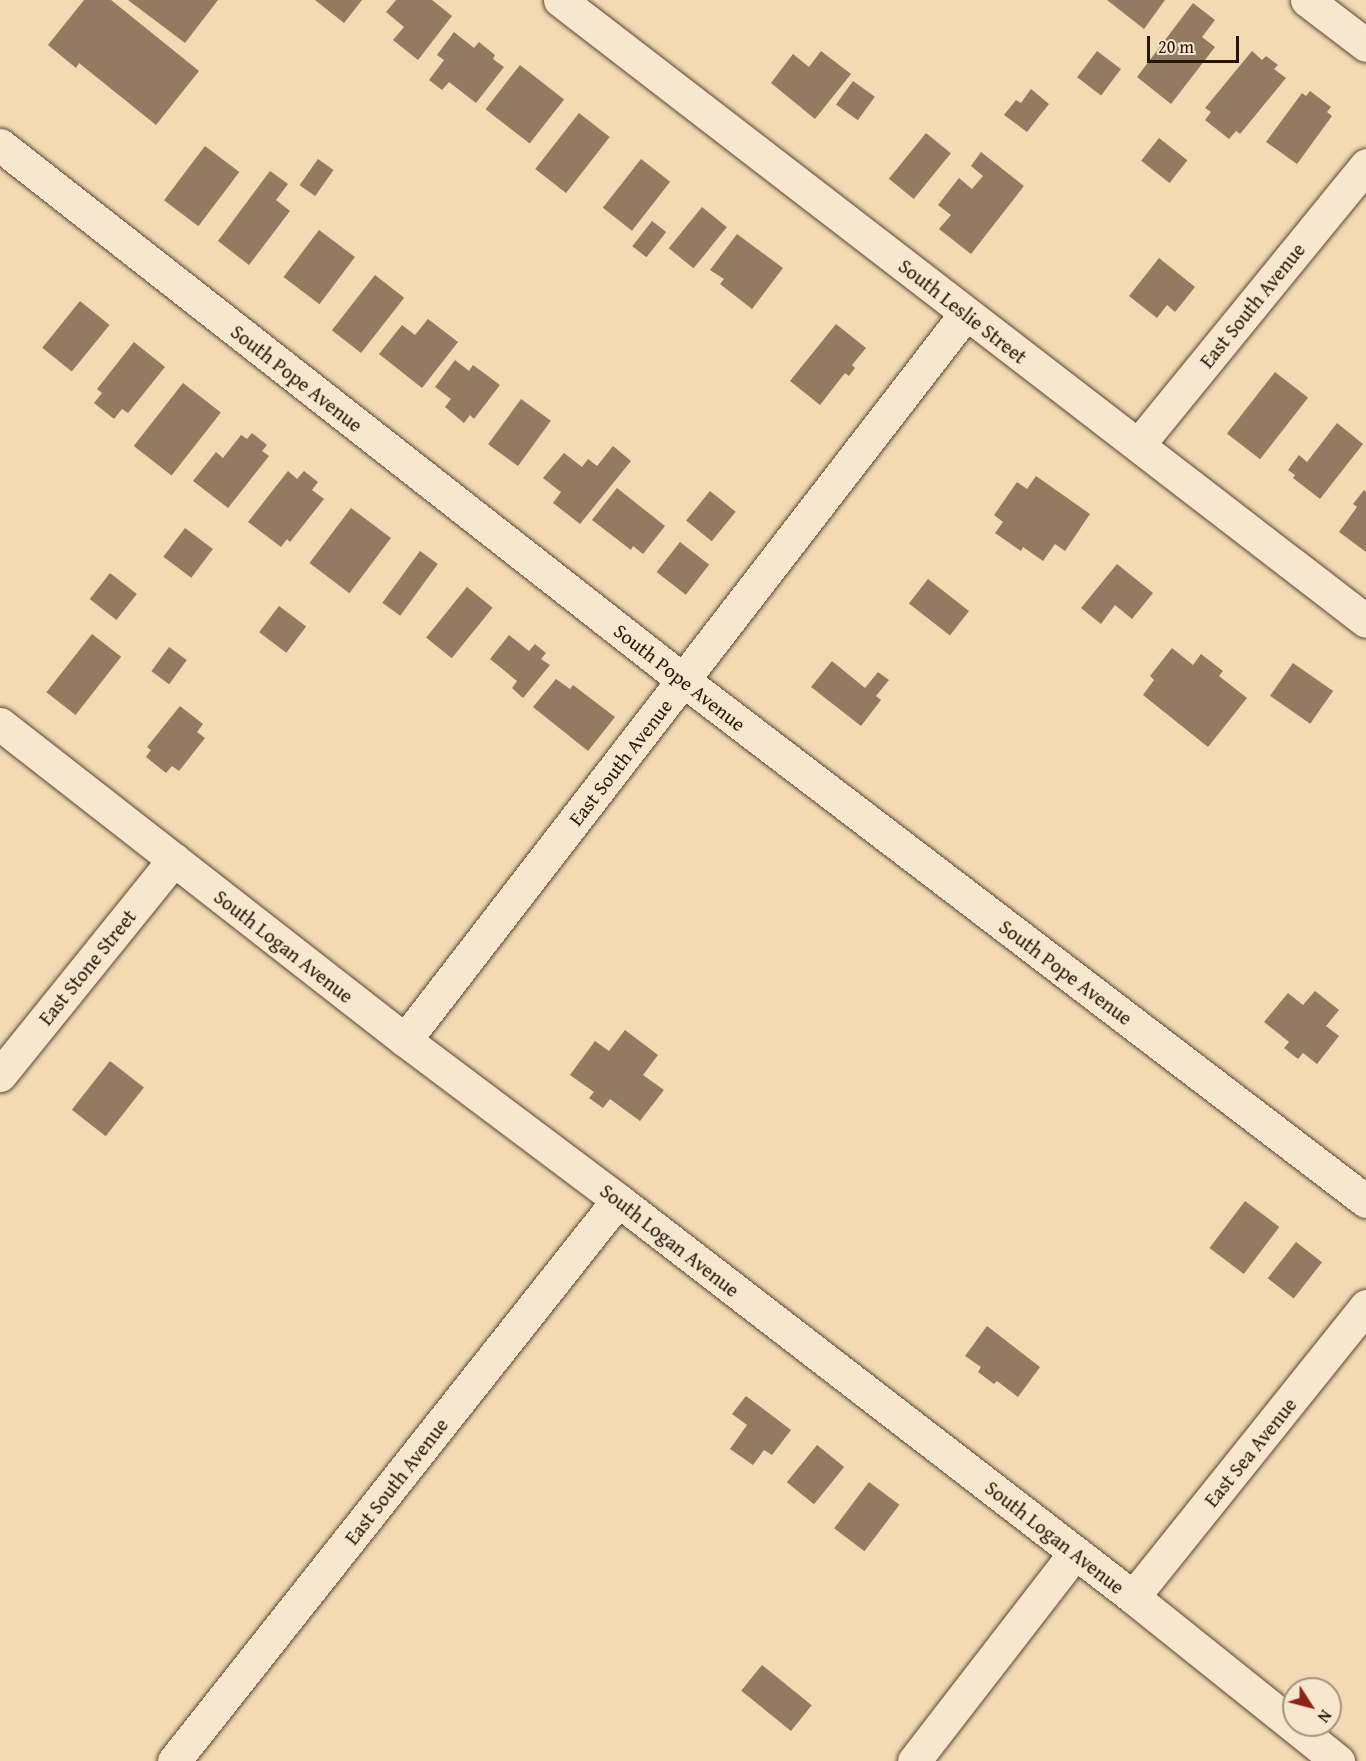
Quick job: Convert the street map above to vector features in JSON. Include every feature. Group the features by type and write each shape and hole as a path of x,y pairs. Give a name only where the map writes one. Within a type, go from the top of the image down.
{"street":[{"name":"South Leslie Street","path":"560,0 1366,621"},
{"path":"1307,0 1366,45"},
{"name":"South Pope Avenue","path":"0,145 683,680 1366,1202"},
{"name":"East South Avenue","path":"1137,445 1366,165"},
{"name":"East South Avenue","path":"405,1040 966,313"},
{"name":"South Logan Avenue","path":"0,724 405,1040 618,1200 1133,1597 1338,1761"},
{"name":"East Stone Street","path":"0,1075 174,860"},
{"name":"East South Avenue","path":"174,1761 618,1200"},
{"name":"East Sea Avenue","path":"1133,1597 1366,1306"},
{"path":"914,1761 1075,1553"}],"building":[{"path":"84,0 111,0 199,71 156,125 79,63 76,68 48,45"},
{"path":"128,0 218,0 185,43"},
{"path":"315,0 362,0 344,23"},
{"path":"396,0 432,0 452,16 418,60 393,40 404,27 386,12"},
{"path":"1107,0 1165,0 1144,29"},
{"path":"1193,3 1215,20 1202,37 1215,47 1171,104 1137,77"},
{"path":"454,32 474,48 479,42 495,55 493,59 504,67 476,103 449,82 442,90 429,80 444,60 437,55"},
{"path":"821,51 851,74 815,119 771,83 793,54 809,67"},
{"path":"1097,51 1121,69 1101,95 1077,77"},
{"path":"1252,51 1262,60 1266,56 1278,65 1274,69 1286,78 1240,134 1236,131 1229,139 1205,120 1211,112 1205,108"},
{"path":"520,65 564,99 530,144 486,109"},
{"path":"853,81 875,97 858,120 836,104"},
{"path":"1031,89 1049,104 1027,132 1004,115 1016,100 1021,103"},
{"path":"1310,91 1331,107 1327,112 1332,116 1297,164 1266,142 1302,93 1306,96"},
{"path":"579,113 610,137 566,193 535,169"},
{"path":"926,133 951,153 914,199 889,179"},
{"path":"1159,138 1187,160 1170,183 1141,161"},
{"path":"205,146 239,172 198,226 164,200"},
{"path":"981,152 1024,186 971,254 939,229 951,215 938,205 959,178 972,189 983,176 971,166"},
{"path":"318,159 334,170 315,196 300,185"},
{"path":"641,159 670,182 632,231 603,208"},
{"path":"270,171 288,184 276,200 290,211 249,265 218,241"},
{"path":"702,207 727,227 694,268 669,248"},
{"path":"652,221 666,232 646,257 632,246"},
{"path":"319,230 355,257 319,304 283,277"},
{"path":"737,234 783,268 752,309 720,284 724,279 710,270"},
{"path":"1159,258 1195,287 1175,312 1167,305 1157,318 1129,296"},
{"path":"375,275 404,298 361,353 332,330"},
{"path":"80,301 110,325 72,372 42,348"},
{"path":"428,319 458,342 422,388 379,354 402,325 415,335"},
{"path":"836,324 866,348 852,365 855,368 849,376 845,373 820,405 790,381"},
{"path":"134,342 165,367 128,413 122,409 114,419 94,403 102,393 97,389"},
{"path":"455,360 469,371 473,365 500,385 474,419 470,415 464,423 445,407 451,399 435,387"},
{"path":"1275,372 1308,398 1260,459 1227,433"},
{"path":"183,383 221,413 172,476 134,446"},
{"path":"521,399 551,421 518,466 488,444"},
{"path":"1337,423 1363,444 1320,499 1293,478 1295,475 1288,470 1299,455 1307,462"},
{"path":"252,433 267,445 262,451 269,456 228,508 193,481 216,452 223,458 241,435 247,439"},
{"path":"613,446 631,461 580,524 553,503 561,492 543,478 564,453 582,467 588,459 597,466"},
{"path":"288,471 297,479 304,471 318,482 312,490 324,499 290,542 287,539 281,547 248,522"},
{"path":"1036,476 1090,514 1065,551 1055,544 1043,561 1023,547 1021,551 995,533 1003,522 994,515 1017,482 1027,489"},
{"path":"617,488 665,526 643,554 633,546 631,550 592,520"},
{"path":"1364,490 1366,492 1366,552 1339,532 1357,507 1353,504"},
{"path":"710,491 736,512 712,541 686,521"},
{"path":"351,508 391,538 349,593 309,563"},
{"path":"185,528 213,549 191,578 163,557"},
{"path":"680,542 709,565 686,595 657,572"},
{"path":"420,551 438,564 400,616 382,603"},
{"path":"1117,564 1153,593 1132,619 1115,605 1101,624 1081,608"},
{"path":"110,573 137,594 116,620 90,599"},
{"path":"928,579 969,611 950,635 909,603"},
{"path":"467,587 493,608 452,658 426,638"},
{"path":"279,606 306,626 286,653 259,632"},
{"path":"92,634 121,657 76,715 46,692"},
{"path":"509,635 529,651 535,644 546,653 541,659 550,665 523,698 512,688 517,681 490,659"},
{"path":"169,647 187,660 169,684 151,671"},
{"path":"1172,648 1193,665 1201,654 1223,671 1219,676 1247,698 1208,747 1143,695 1154,680 1150,676"},
{"path":"832,661 865,688 878,672 889,680 876,696 881,700 861,726 811,687"},
{"path":"1293,663 1333,691 1310,724 1270,696"},
{"path":"556,679 570,689 573,685 615,717 588,751 533,707"},
{"path":"180,706 203,724 197,732 205,738 179,771 172,766 166,773 146,757 151,750 147,747"},
{"path":"1315,991 1339,1010 1326,1026 1339,1036 1317,1064 1303,1053 1298,1059 1284,1048 1289,1042 1264,1022 1288,993 1303,1005"},
{"path":"625,1030 658,1055 643,1075 664,1090 640,1121 610,1099 603,1108 589,1098 594,1092 570,1075 595,1041 609,1051"},
{"path":"110,1061 144,1087 106,1136 72,1110"},
{"path":"1245,1201 1279,1227 1244,1274 1209,1248"},
{"path":"1296,1242 1322,1262 1294,1299 1268,1278"},
{"path":"987,1326 1040,1367 1018,1397 997,1381 994,1384 978,1372 981,1367 965,1356"},
{"path":"746,1396 791,1430 772,1455 764,1450 753,1465 730,1449 747,1425 732,1414"},
{"path":"817,1445 844,1467 814,1504 787,1482"},
{"path":"869,1482 899,1505 864,1551 834,1528"},
{"path":"762,1665 812,1705 791,1731 741,1691"}]}
